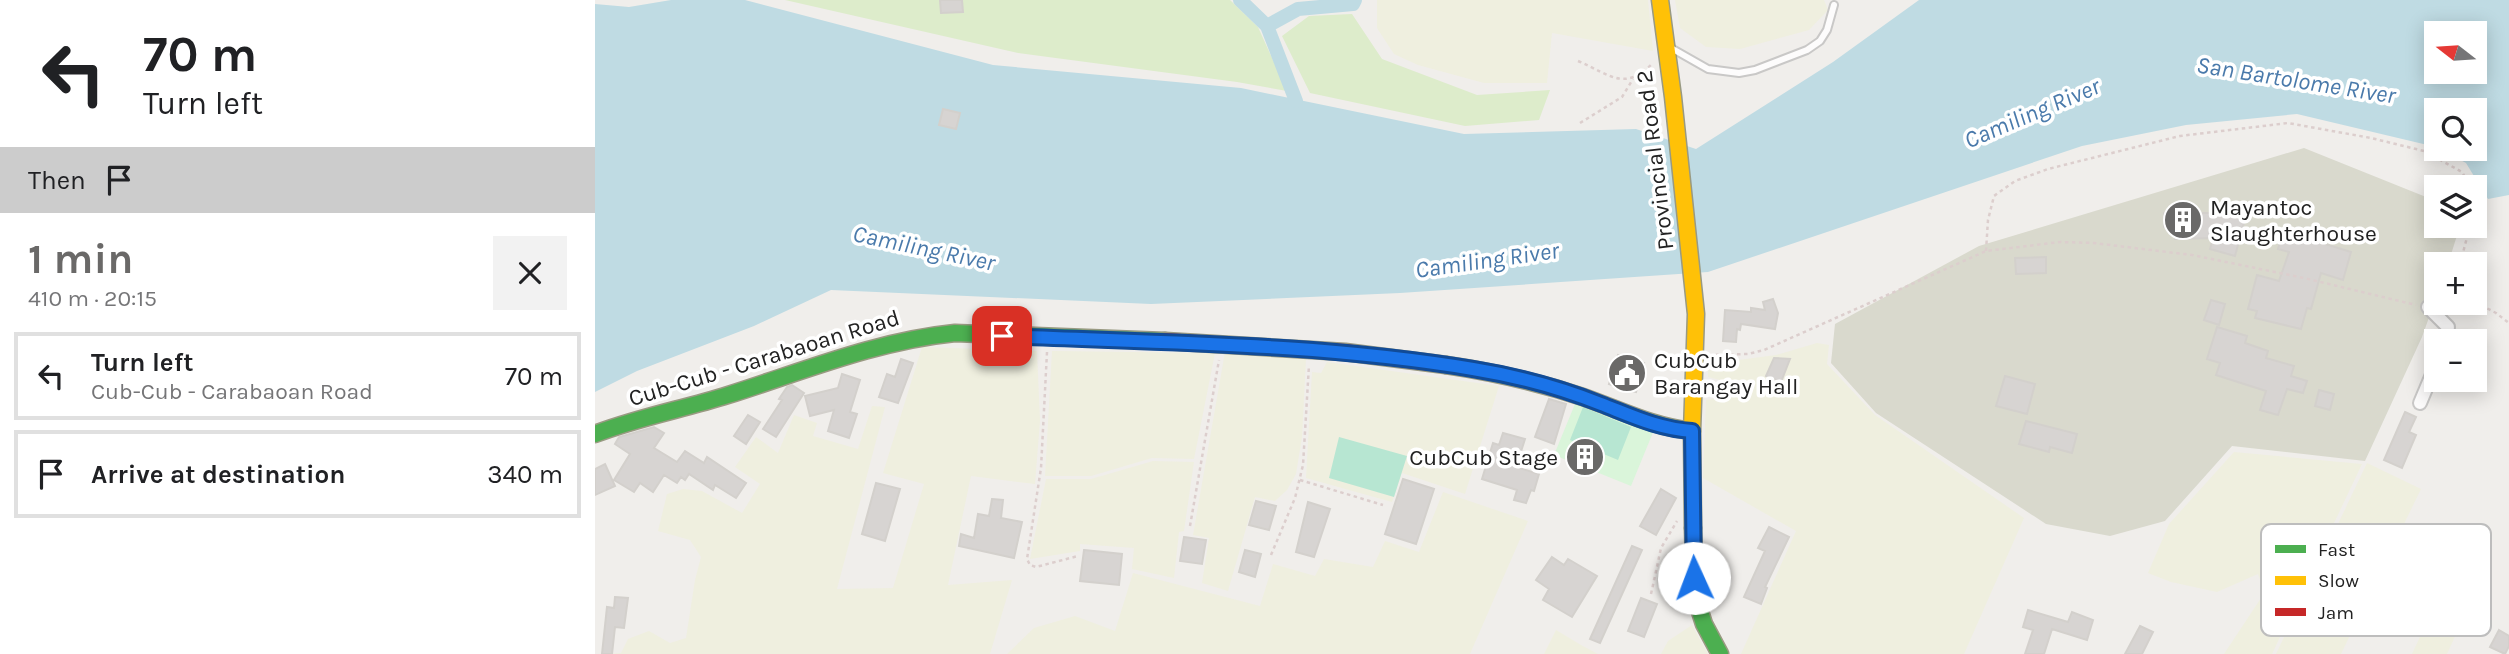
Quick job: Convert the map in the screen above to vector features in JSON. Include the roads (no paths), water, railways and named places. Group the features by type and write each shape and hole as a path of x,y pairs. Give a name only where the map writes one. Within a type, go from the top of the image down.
{"street":[{"name":"Provincial Road 2","path":"1660,0 1696,314 1692,431 1695,596 1704,624 1720,654"},
{"path":"2434,315 2447,326 2447,329"},
{"name":"Cub-Cub - Carabaoan Road","path":"595,434 615,426 723,397 870,346 928,334 955,333 1311,348 1421,361 1497,374 1583,398 1659,426 1692,431"},
{"path":"2420,403 2425,392"}],"lane":[{"path":"1665,47 1708,69 1739,73 1755,70 1807,50 1820,41 1828,30 1834,5"}],"water":[{"path":"671,0 745,0 993,65 1241,88 1464,134 1636,129 1696,149 1833,62 1919,0 2509,0 2509,195 2488,199 2487,175 2473,175 2462,161 2487,161 2487,98 2424,98 2424,144 2297,114 2186,125 2082,146 1708,272 1400,293 1151,304 831,290 754,326 637,371 595,392 595,4 629,7"}],"waterway":[{"path":"1240,0 1267,26"},
{"path":"1296,101 1267,26 1298,9 1353,4 1355,0"}],"place":[{"name":"Mayantoc Slaughterhouse","path":"2183,220"},
{"name":"CubCub Barangay Hall","path":"1627,373"},
{"name":"CubCub Stage","path":"1585,457"}],"water label":[{"name":"San Bartolome River","path":"2296,80"},
{"name":"Camiling River","path":"2032,113"},
{"name":"Camiling River","path":"924,248"},
{"name":"Camiling River","path":"1487,260"}]}
